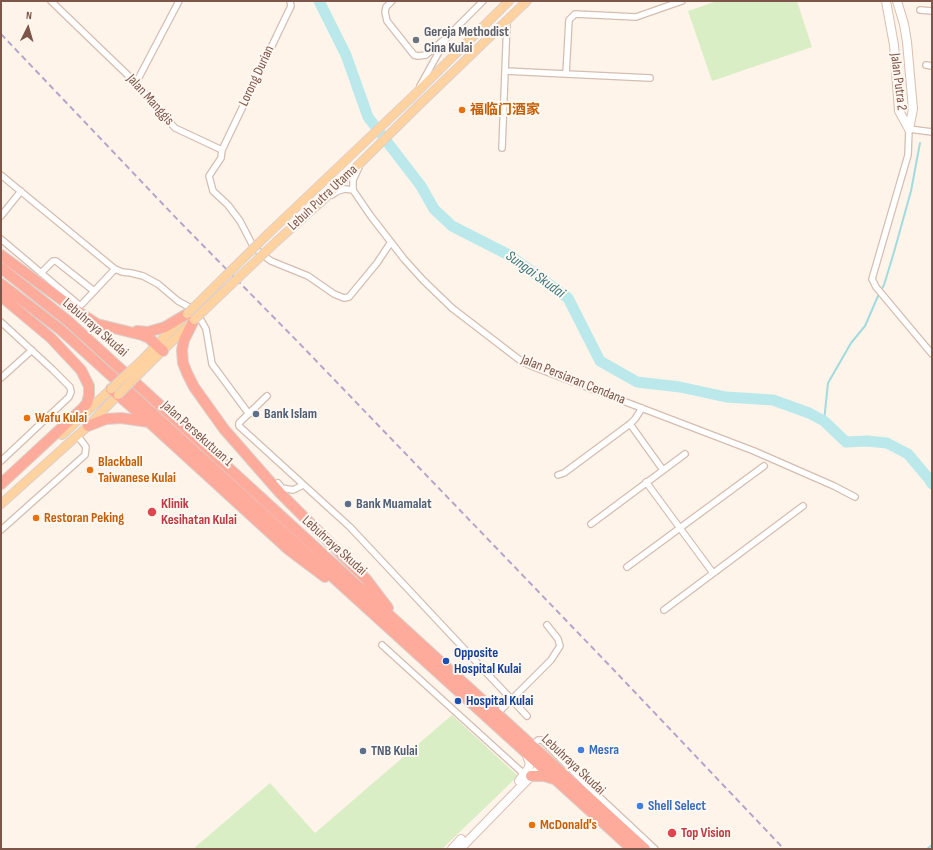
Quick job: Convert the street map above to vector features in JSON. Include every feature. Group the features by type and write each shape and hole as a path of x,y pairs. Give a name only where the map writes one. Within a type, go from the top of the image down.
{"highway":[{"path":"1,255 56,291 97,324 142,334 160,347"},
{"name":"Lebuhraya Skudai","path":"1,268 68,321 404,628 522,737 541,766 632,849"},
{"name":"Jalan Persekutuan 1","path":"1,284 61,330 370,610"},
{"path":"1,296 51,338 81,370 89,386 87,403 82,409 3,481"},
{"path":"127,331 148,332 190,318"},
{"path":"190,318 182,350 183,363 194,387 224,429 280,493 366,579 404,628"},
{"path":"115,392 289,550 370,610"},
{"path":"88,426 106,419 121,418 149,422"},
{"name":"Lebuhraya Skudai","path":"370,610 644,849"},
{"path":"528,775 544,776 556,780"}],"main road":[{"name":"Lebuh Putra Utama","path":"190,318 269,233 414,95 509,1"},
{"name":"Lebuh Putra Utama","path":"115,392 190,318 323,200 527,1"},
{"path":"1,504 88,426 115,392"},
{"path":"1,488 115,392"}],"street":[{"path":"136,83 179,1"},
{"name":"Lorong Durian","path":"222,150 291,6 290,1"},
{"path":"392,1 386,7 387,21 414,55 418,56 426,55 447,37 483,1"},
{"path":"566,74 569,20 571,16 575,14 636,17 682,1"},
{"name":"Jalan Putra 2","path":"886,1 894,45 899,111 908,129"},
{"name":"Jalan Putra 2","path":"897,1 904,24 907,42 913,109 908,129"},
{"name":"Jalan Manggis","path":"54,2 136,83 175,128 222,150"},
{"path":"920,10 932,11"},
{"path":"502,148 507,21"},
{"path":"414,95 447,37"},
{"path":"505,71 650,78"},
{"path":"932,132 908,129 908,155 872,279 876,287 932,354"},
{"path":"222,150 221,158 209,176 213,191 240,221 252,244 260,253 271,261 308,276 340,297 344,298 349,296 377,263 391,242"},
{"path":"323,200 338,191 345,189 353,190 356,173 363,160"},
{"path":"1,175 115,269 122,272 143,276 158,284 178,301 197,313 206,329 212,364 249,414"},
{"name":"Jalan Persiaran Cendana","path":"353,190 370,215 423,280 452,308 521,361 754,451 834,486 855,497"},
{"path":"1,216 21,191"},
{"path":"1,240 41,273 56,291 81,305 115,269"},
{"path":"41,273 53,261 56,261 94,291"},
{"path":"1,322 70,387 71,392 69,396 1,462"},
{"path":"1,378 32,350"},
{"path":"267,396 239,423 238,426 350,527 527,716"},
{"path":"558,476 630,424 642,408"},
{"path":"630,424 664,470"},
{"path":"1,530 85,455 86,447 77,435"},
{"path":"242,448 282,488 293,490 303,485"},
{"path":"590,524 685,454"},
{"path":"627,567 764,466"},
{"path":"646,482 713,573"},
{"path":"664,610 803,506"},
{"path":"497,714 551,660 560,646 558,638 547,625"},
{"path":"382,645 528,775"},
{"path":"452,849 528,775 541,766 542,762 540,758 522,737"},
{"path":"460,849 528,775 530,764 528,758 528,748 538,740 542,740 592,790 655,849"}],"green space":[{"path":"717,1 797,1 812,47 712,81 688,11"},
{"path":"452,715 518,776 442,849 193,849 270,783 315,833"}],"waterway":[{"name":"Sungai Skudai","path":"319,1 346,55 368,117 421,186 434,209 452,226 509,255 568,298 600,361 637,382 680,387 726,397 773,400 809,413 824,421 846,442 867,441 887,443 908,454 932,484"},
{"path":"881,290 884,285 911,191 920,143"},
{"path":"824,421 828,383 851,343 865,326 878,296"},
{"path":"927,849 932,845"}],"railway":[{"path":"1,34 179,221 299,343 610,666 784,849"}],"place":[{"name":"Gereja Methodist Cina Kulai","path":"416,40"},
{"name":"福临门酒家","path":"462,110"},
{"name":"Bank Islam","path":"256,414"},
{"name":"Wafu Kulai","path":"27,418"},
{"name":"Blackball Taiwanese Kulai","path":"90,470"},
{"name":"Bank Muamalat","path":"348,504"},
{"name":"Klinik Kesihatan Kulai","path":"152,512"},
{"name":"Restoran Peking","path":"36,518"},
{"name":"Opposite Hospital Kulai","path":"446,661"},
{"name":"Hospital Kulai","path":"458,701"},
{"name":"Mesra","path":"581,750"},
{"name":"TNB Kulai","path":"363,751"},
{"name":"Shell Select","path":"640,806"},
{"name":"McDonald's","path":"532,825"},
{"name":"Top Vision","path":"672,833"}]}
